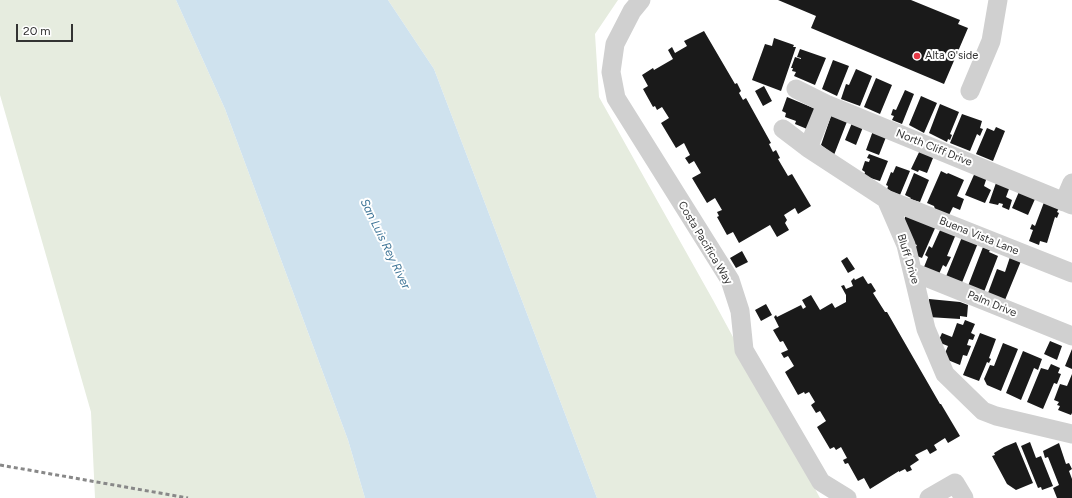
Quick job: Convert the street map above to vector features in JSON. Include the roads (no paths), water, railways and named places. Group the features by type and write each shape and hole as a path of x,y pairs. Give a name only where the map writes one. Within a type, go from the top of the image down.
{"street":[{"name":"Costa Pacifica Way","path":"640,0 632,11 615,44 611,72 616,98 730,280 740,311 744,350 821,482 847,498"},
{"path":"970,91 991,41 998,0"},
{"name":"North Cliff Drive","path":"796,89 826,104 1068,203"},
{"path":"808,148 826,104"},
{"path":"783,129 808,148 886,199"},
{"path":"1068,203 1072,183"},
{"name":"Bluff Drive","path":"886,199 906,245 926,329 945,374 983,411 996,416 1072,434"},
{"name":"Buena Vista Lane","path":"886,199 1072,273"},
{"name":"Palm Drive","path":"913,272 1072,336"},
{"path":"929,498 955,483 964,498"}],"water":[{"name":"San Luis Rey River","path":"176,0 388,0 434,69 597,498 365,498 348,440 225,109"}],"railway":[{"path":"0,465 188,498"}],"place":[{"name":"Alta O'side","path":"917,56"}]}
